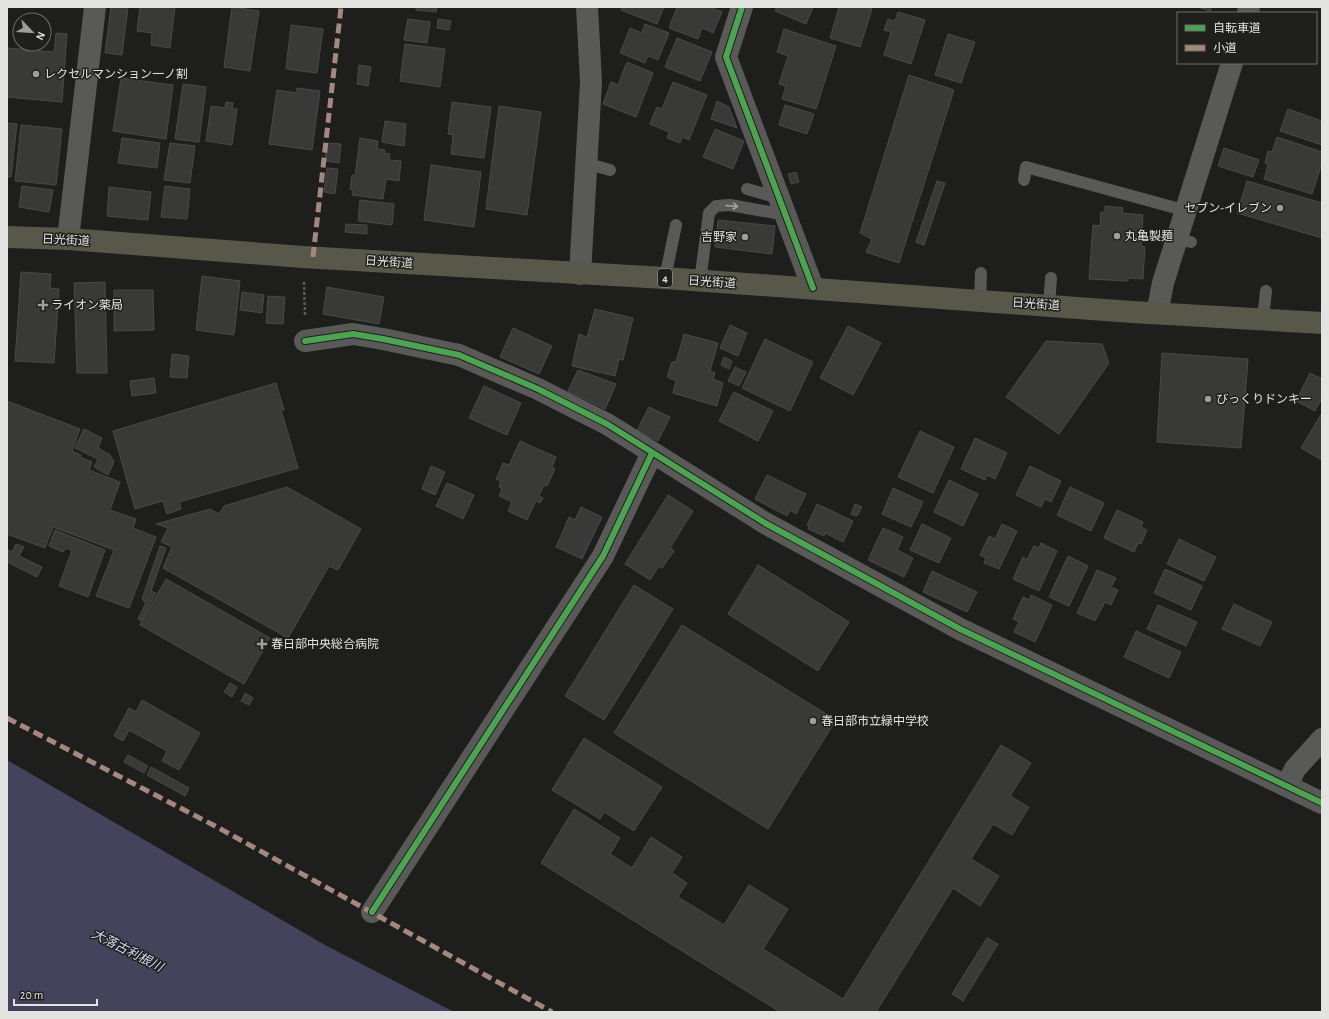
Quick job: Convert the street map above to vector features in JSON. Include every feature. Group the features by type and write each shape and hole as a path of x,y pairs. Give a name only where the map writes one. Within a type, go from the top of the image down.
{"highway":[{"name":"日光街道","path":"7,237 68,239 303,257 665,278 1157,313 1322,323"}],"street":[{"path":"68,239 95,7"},
{"path":"580,274 585,163 591,82 587,7"},
{"path":"742,7 726,57 813,288"},
{"path":"1157,313 1163,283 1184,240 1187,211 1232,64"},
{"path":"305,341 352,334 383,339 459,355 538,388 607,424 765,523 960,629 1322,803"},
{"path":"372,912 603,556 652,453"},
{"path":"1287,786 1295,769 1322,739"}],"lane":[{"path":"585,163 610,170"},
{"path":"1024,180 1026,167 1187,211"},
{"path":"747,189 782,207"},
{"path":"700,281 709,213 716,206 730,205 782,207"},
{"path":"665,278 676,225"},
{"path":"980,300 981,273"},
{"path":"1049,305 1052,278"},
{"path":"1264,319 1266,291"}],"path":[{"path":"304,276 305,341"}],"water":[{"name":"大落古利根川","path":"7,760 325,945 454,1012 7,1012"}],"building":[{"path":"111,7 128,7 122,55 105,53"},
{"path":"140,7 175,7 170,48 151,45 152,33 137,31"},
{"path":"232,7 259,11 250,71 224,67"},
{"path":"416,7 437,7 436,12 416,10"},
{"path":"622,7 664,7 657,24 621,10"},
{"path":"677,7 709,7 722,12 713,33 702,28 698,39 669,28"},
{"path":"777,7 813,7 806,24 775,11"},
{"path":"839,7 866,7 872,9 860,47 830,38"},
{"path":"1198,7 1212,7 1210,11"},
{"path":"898,12 925,20 911,64 884,55 891,32 884,30 888,19 895,21"},
{"path":"408,19 430,22 427,43 404,40"},
{"path":"438,19 451,21 449,30 437,28"},
{"path":"645,24 669,33 658,60 648,56 645,63 620,53 630,28 642,33"},
{"path":"291,25 323,29 317,73 286,69"},
{"path":"784,29 836,46 816,109 782,99 786,86 779,84 788,56 777,52"},
{"name":"レクセルマンション一ノ割","path":"56,33 67,34 62,102 7,97 7,48 12,48 12,52 54,52"},
{"path":"948,34 975,42 961,83 935,75"},
{"path":"677,38 712,52 700,81 665,67"},
{"path":"405,44 445,49 440,87 400,81"},
{"path":"627,62 653,73 636,117 603,104 611,82 618,85"},
{"path":"359,65 371,67 368,86 357,84"},
{"path":"909,75 954,90 899,263 866,252 872,239 860,233"},
{"path":"121,78 173,85 166,139 113,131"},
{"path":"673,82 707,95 689,140 682,137 680,143 667,138 669,132 650,124 657,107 662,109"},
{"path":"183,84 206,87 199,142 175,139"},
{"path":"297,88 320,91 312,150 269,144 277,90 297,93"},
{"path":"717,101 729,107 737,128 711,119"},
{"path":"226,102 233,103 232,109 237,109 232,145 206,141 211,106 225,108"},
{"path":"452,102 491,107 484,158 451,154 453,135 448,134"},
{"path":"785,105 814,114 807,134 779,125"},
{"path":"499,106 541,112 527,215 486,209"},
{"path":"1288,109 1322,121 1322,145 1280,131"},
{"path":"385,121 406,124 404,146 382,142"},
{"path":"7,123 17,124 11,177 7,177"},
{"path":"21,125 62,129 56,185 15,181"},
{"path":"715,129 744,141 733,169 703,157"},
{"path":"1277,137 1322,152 1322,163 1312,194 1264,179 1268,165 1265,163 1268,151 1272,152"},
{"path":"122,138 160,143 157,168 118,163"},
{"path":"360,138 378,141 377,149 385,150 384,153 390,154 389,160 401,161 399,181 386,179 383,199 352,195 353,190 350,189 352,175 355,176"},
{"path":"170,143 195,146 190,183 164,180"},
{"path":"327,143 341,144 339,163 325,161"},
{"path":"1224,148 1259,160 1253,177 1218,166"},
{"path":"431,165 481,172 474,227 424,220"},
{"path":"327,168 338,169 335,194 324,192"},
{"path":"796,172 799,182 791,184 788,174"},
{"path":"937,181 945,183 924,245 916,242"},
{"name":"セブン-イレブン","path":"1247,181 1322,203 1322,238 1237,213"},
{"path":"22,186 53,190 49,212 19,207"},
{"path":"165,186 190,189 187,219 161,217"},
{"path":"109,187 151,192 148,220 107,216"},
{"path":"360,200 394,204 392,225 358,221"},
{"name":"丸亀製麺","path":"1105,206 1123,208 1122,213 1143,215 1141,246 1145,247 1143,279 1128,278 1128,281 1089,279 1093,225 1100,226 1101,212 1105,212"},
{"name":"吉野家","path":"718,220 775,226 772,254 715,247"},
{"path":"346,224 367,225 367,234 345,232"},
{"path":"21,272 51,274 50,288 59,289 54,363 15,361"},
{"path":"202,276 240,281 234,335 196,330"},
{"path":"105,282 107,373 77,373 74,283"},
{"path":"327,287 384,297 379,324 323,314"},
{"path":"114,290 153,290 154,330 114,331"},
{"path":"242,292 264,295 262,313 240,310"},
{"path":"268,296 285,297 283,324 266,323"},
{"path":"595,309 633,318 623,360 619,359 615,376 572,366 579,334 587,337"},
{"path":"730,325 747,333 738,356 720,348"},
{"path":"848,326 881,343 853,395 820,378"},
{"path":"513,328 552,346 539,374 500,357"},
{"path":"684,334 718,343 710,371 715,373 713,379 723,383 717,406 673,393 676,381 667,377 672,362 676,362"},
{"path":"765,339 813,362 790,411 742,388"},
{"path":"1046,341 1102,344 1109,363 1059,434 1006,397"},
{"path":"1162,353 1248,359 1241,448 1157,442"},
{"path":"172,354 189,356 187,378 170,377"},
{"path":"724,357 732,361 729,369 721,365"},
{"path":"735,367 746,372 739,386 728,381"},
{"path":"578,370 616,384 605,409 568,391"},
{"path":"1310,373 1322,379 1322,398 1315,411 1296,401"},
{"path":"154,378 156,393 132,396 130,381"},
{"path":"276,383 284,410 281,410 298,468 179,502 181,509 167,514 163,501 135,509 113,431"},
{"path":"484,386 521,403 507,435 469,418"},
{"path":"734,392 773,411 758,441 719,421"},
{"path":"7,401 80,429 72,451 81,455 80,457 92,462 89,470 120,482 110,510 136,519 133,528 156,537 129,608 96,596 114,550 53,527 45,548 7,534"},
{"path":"649,407 670,417 658,441 637,430"},
{"path":"1322,413 1322,460 1301,448"},
{"path":"84,429 102,438 98,448 110,455 114,462 108,475 94,467 98,459 75,448"},
{"path":"920,431 954,447 933,493 898,477"},
{"path":"975,438 1007,453 995,479 987,475 985,480 961,469"},
{"path":"520,441 556,457 552,467 555,469 547,486 544,485 539,496 543,498 540,503 536,501 527,520 508,511 512,502 499,496 502,489 499,487 501,481 496,479 503,463 509,465"},
{"path":"431,466 445,472 435,495 422,489"},
{"path":"1030,466 1061,481 1051,502 1045,499 1041,507 1016,495"},
{"path":"767,475 806,494 796,514 790,510 787,516 755,499"},
{"path":"949,480 978,494 963,526 934,512"},
{"path":"447,483 474,495 463,519 436,506"},
{"path":"287,487 361,529 338,570 329,566 288,638 163,568 172,547 161,542 168,528 156,524 210,509 219,514 224,506"},
{"path":"1070,487 1104,503 1091,531 1057,515"},
{"path":"893,488 923,502 911,527 882,514"},
{"path":"668,495 693,511 670,548 674,551 662,568 659,566 650,580 625,564"},
{"path":"817,504 853,521 843,542 825,533 824,536 808,529 809,526 807,525"},
{"path":"855,504 862,507 857,516 851,514"},
{"path":"581,507 602,517 582,559 556,547 569,517 575,520"},
{"path":"1117,510 1143,522 1141,527 1147,530 1141,544 1138,543 1134,552 1104,538"},
{"path":"922,524 951,538 939,563 910,550"},
{"path":"1002,524 1017,531 999,569 984,563 986,558 980,555 989,536 995,539"},
{"path":"883,528 903,537 897,550 913,558 904,577 868,560"},
{"path":"55,530 105,550 88,597 59,586 72,550 66,548 63,552 49,546"},
{"path":"1179,539 1216,557 1204,581 1167,564"},
{"path":"1041,543 1057,551 1039,591 1013,579 1023,557 1027,560 1034,546 1039,548"},
{"path":"16,544 24,547 19,556 42,567 37,577 7,562 7,549 12,552"},
{"path":"160,546 166,548 151,591 156,593 141,621 138,619 146,603 142,599"},
{"path":"1068,556 1088,566 1069,606 1049,597"},
{"path":"758,565 849,622 818,671 728,614"},
{"path":"1165,569 1202,586 1191,610 1154,593"},
{"path":"1097,570 1116,578 1111,587 1118,590 1111,605 1105,602 1095,621 1077,613"},
{"path":"932,571 977,592 967,612 923,592"},
{"path":"166,579 270,638 244,684 140,625"},
{"path":"634,585 673,609 604,720 565,696"},
{"path":"1031,595 1052,605 1035,642 1014,632 1019,622 1013,619 1023,597 1029,600"},
{"path":"1234,604 1272,622 1260,646 1222,629"},
{"path":"1158,605 1197,622 1186,646 1147,629"},
{"path":"682,625 836,720 768,829 614,733"},
{"path":"1136,631 1181,652 1169,678 1124,657"},
{"path":"230,683 237,687 232,697 224,692"},
{"path":"245,693 253,698 249,705 241,701"},
{"path":"142,700 200,733 179,770 162,761 167,751 129,730 123,741 114,736 129,708 136,712"},
{"path":"584,738 662,787 634,831 604,812 600,819 552,790"},
{"path":"1001,745 1031,763 1010,796 1029,807 1012,835 993,824 971,859 999,876 980,906 953,888 876,1012 780,1012 541,863 574,809 620,838 610,854 632,868 651,837 682,857 672,873 687,883 678,897 724,925 749,885 788,909 763,949 843,999"},
{"path":"128,755 148,766 144,773 124,762"},
{"path":"151,767 189,788 185,796 147,775"},
{"path":"987,938 998,944 963,1001 952,994"}],"marked path":[{"path":"313,257 341,7"},
{"path":"7,718 217,827 552,1012"}],"cycle path":[{"path":"742,7 726,57 813,288"},
{"path":"305,341 353,334 383,339 459,355 538,389 607,424 765,523 960,629 1322,803"},
{"path":"372,912 603,556 652,453"}],"place":[{"name":"レクセルマンション一ノ割","path":"36,74"},
{"name":"セブン-イレブン","path":"1280,208"},
{"name":"丸亀製麺","path":"1117,236"},
{"name":"吉野家","path":"745,237"},
{"name":"ライオン薬局","path":"43,305"},
{"name":"びっくりドンキー","path":"1208,399"},
{"name":"春日部中央総合病院","path":"262,644"},
{"name":"春日部市立緑中学校","path":"813,721"}]}
